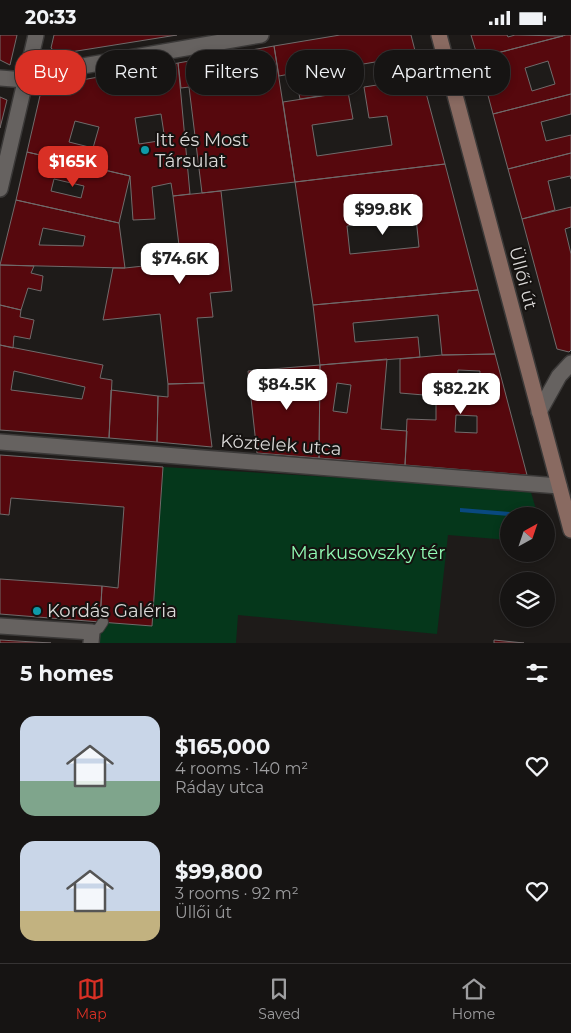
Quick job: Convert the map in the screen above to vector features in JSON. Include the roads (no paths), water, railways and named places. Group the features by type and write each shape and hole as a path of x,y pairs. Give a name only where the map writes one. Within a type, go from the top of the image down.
{"main road":[{"name":"Üllői út","path":"439,35 571,530"}],"street":[{"path":"32,50 36,35"},
{"path":"86,65 261,35"},
{"path":"0,78 15,79"},
{"path":"0,189 22,95"},
{"path":"539,412 559,375 571,363"},
{"name":"Köztelek utca","path":"0,442 559,486"},
{"path":"0,626 95,632"}],"water":[{"path":"460,508 500,511 500,515 460,512"}],"place":[{"name":"Itt és Most Társulat","path":"145,150"},
{"name":"Kordás Galéria","path":"37,611"}],"park label":[{"name":"Markusovszky tér","path":"368,553"}]}
